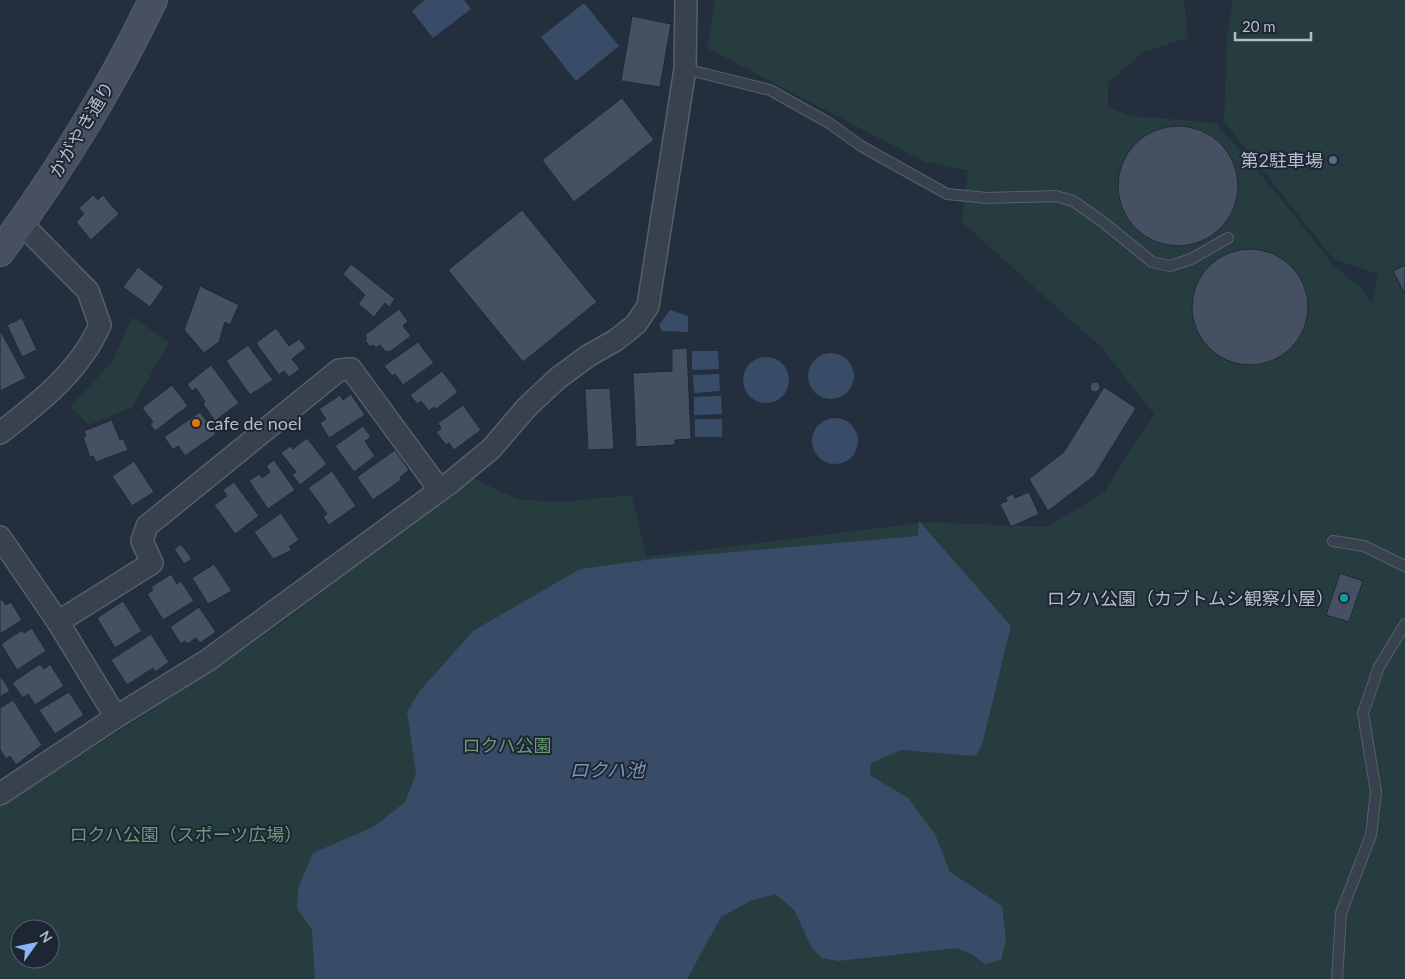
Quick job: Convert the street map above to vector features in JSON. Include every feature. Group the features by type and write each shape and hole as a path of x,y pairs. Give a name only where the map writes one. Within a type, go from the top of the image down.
{"street":[{"name":"かがやき通り","path":"0,252 48,186 135,38 154,0"},
{"path":"0,794 116,717 208,660 491,449 527,407 558,378 588,356 616,340 636,324 648,306 685,69 686,0"},
{"path":"0,433 48,396 91,345 100,325 88,291 21,224"},
{"path":"58,622 152,563 142,541 147,526 339,370 352,369 439,489"},
{"path":"0,537 58,622 116,717"}],"lane":[{"path":"685,69 770,90 829,123 861,146 947,194 988,198 1056,196 1073,201 1103,222 1152,262 1170,266 1191,259 1228,238"},
{"path":"1333,541 1364,546 1405,566"},
{"path":"1337,979 1341,913 1371,835 1376,792 1363,713 1379,667 1405,624"}],"green space":[{"name":"ロクハ公園","path":"715,0 1184,0 1188,38 1143,52 1108,83 1108,107 1132,116 1216,123 1279,196 1334,266 1361,288 1372,304 1378,274 1333,259 1224,121 1227,38 1233,0 1405,0 1405,979 0,979 0,806 146,714 279,625 471,477 517,499 559,502 632,495 646,557 927,522 1047,527 1104,492 1154,414 1103,349 962,222 968,170 925,162 707,48"},
{"path":"132,317 169,342 132,407 89,425 70,407 113,361"}],"water":[{"path":"425,0 464,0 471,9 433,38 412,11"},
{"path":"584,3 619,46 576,81 541,37"},
{"path":"670,310 688,316 688,332 662,331 659,325"},
{"path":"692,351 718,351 719,369 692,370"},
{"path":"827,353 835,353 844,357 850,363 854,376 850,389 844,395 835,399 827,399 818,395 812,389 808,380 808,372 812,363 818,357"},
{"path":"761,357 771,357 785,367 789,380 785,393 779,399 771,403 761,403 747,393 743,385 743,375 753,361"},
{"path":"719,374 720,391 694,393 693,375"},
{"path":"721,396 722,414 694,415 694,397"},
{"path":"840,418 844,419 854,428 857,432 857,450 848,460 840,464 830,464 822,460 813,450 812,436 816,428 826,419"},
{"path":"695,419 722,419 722,437 695,437"},
{"name":"ロクハ池","path":"919,521 1011,626 982,745 976,756 901,750 871,763 870,775 908,798 935,834 950,872 1002,906 1006,940 1001,960 985,964 973,955 957,948 838,961 822,958 812,948 794,910 775,894 750,901 721,917 687,979 315,979 312,930 297,908 298,888 313,853 375,826 405,802 416,774 407,712 419,692 473,631 580,569 653,559 918,536"}],"building":[{"path":"632,16 671,24 660,87 621,81"},
{"path":"622,98 654,140 574,202 542,160"},
{"path":"1178,126 1190,127 1201,131 1211,136 1220,144 1228,153 1233,163 1237,174 1237,198 1233,209 1228,219 1220,228 1211,236 1201,241 1190,245 1178,246 1166,245 1155,241 1145,236 1136,228 1128,219 1123,209 1119,198 1118,186 1119,174 1123,163 1128,153 1136,144 1145,136 1155,131 1166,127"},
{"path":"93,195 98,200 103,195 119,214 91,240 76,222 84,214 79,208"},
{"path":"522,210 597,302 523,362 448,270"},
{"path":"1250,249 1272,253 1291,266 1304,285 1308,307 1304,329 1291,348 1272,361 1250,365 1228,361 1209,348 1196,329 1192,307 1196,285 1209,266 1228,253"},
{"path":"351,264 395,299 389,307 385,303 374,317 358,304 365,295 343,274"},
{"path":"1405,265 1405,294 1393,271"},
{"path":"138,267 164,287 150,307 123,287"},
{"path":"200,286 239,305 230,325 225,322 219,342 204,353 184,330"},
{"path":"399,309 408,321 403,326 411,336 391,351 386,352 380,345 376,348 373,345 370,347 365,340 367,338 365,335"},
{"path":"22,318 37,350 22,357 7,325"},
{"path":"276,328 289,346 299,339 306,348 292,359 300,369 289,377 284,371 279,375 256,343"},
{"path":"0,330 26,378 0,391"},
{"path":"418,342 434,363 403,385 395,374 392,376 384,366"},
{"path":"248,345 273,380 250,395 226,361"},
{"path":"687,348 691,439 675,440 675,445 636,447 633,373 672,371 672,349"},
{"path":"211,365 239,403 215,421 203,404 205,402 196,388 192,391 187,384"},
{"path":"442,371 458,392 436,409 434,407 429,411 421,401 417,404 410,395"},
{"path":"1093,382 1097,382 1100,387 1099,391 1093,392 1090,389 1090,385"},
{"path":"172,385 188,406 155,431 150,424 153,422 142,408"},
{"path":"1104,387 1136,408 1094,476 1048,511 1029,479 1064,452"},
{"path":"610,388 614,449 588,450 585,389"},
{"path":"351,394 365,415 329,438 320,423 326,419 319,409 340,395 343,400"},
{"path":"463,405 481,430 454,450 449,443 446,445 436,432 441,429 438,423"},
{"name":"cafe de noel","path":"200,412 216,434 185,456 178,446 173,450 164,437"},
{"path":"112,420 120,440 123,438 128,450 96,462 93,456 90,457 83,437 86,436 84,431"},
{"path":"363,426 371,437 365,441 375,456 354,472 335,446"},
{"path":"307,438 327,464 300,485 292,475 296,472 281,453 290,446 293,449"},
{"path":"395,450 409,470 400,477 401,480 373,500 357,477"},
{"path":"274,460 295,490 268,509 249,481 259,474 262,478 270,472 266,466"},
{"path":"134,461 154,492 132,506 112,476"},
{"path":"332,471 356,506 329,525 323,517 327,514 308,488"},
{"path":"234,482 259,516 235,534 214,505 227,496 223,490"},
{"path":"1029,492 1039,514 1011,527 1000,504 1007,501 1006,497 1013,494 1015,498"},
{"path":"281,513 299,540 289,547 292,550 273,559 254,532"},
{"path":"181,544 192,559 184,564 174,549"},
{"path":"214,564 232,591 208,604 192,578"},
{"name":"ロクハ公園（カブトムシ観察小屋）","path":"1340,573 1363,581 1349,622 1326,615"},
{"path":"171,574 177,584 181,581 194,601 163,620 147,594 153,590 151,587"},
{"path":"0,597 6,605 11,602 22,620 0,634"},
{"path":"123,601 142,631 115,648 97,618"},
{"path":"199,607 216,632 200,643 196,638 187,644 185,641 181,644 170,627"},
{"path":"32,628 46,651 17,670 1,644 22,630 24,633"},
{"path":"151,634 169,662 155,672 153,668 127,685 111,660"},
{"path":"40,664 44,669 50,664 64,686 35,705 28,694 23,698 12,683"},
{"path":"0,675 10,691 0,697"},
{"path":"69,692 84,715 55,734 39,710"},
{"path":"13,700 42,745 16,765 10,756 6,759 0,749 0,708"}],"place":[{"name":"第2駐車場","path":"1333,160"},
{"name":"cafe de noel","path":"196,423"},
{"name":"ロクハ公園（カブトムシ観察小屋）","path":"1344,598"}],"park label":[{"name":"ロクハ公園（スポーツ広場）","path":"186,834"}]}
